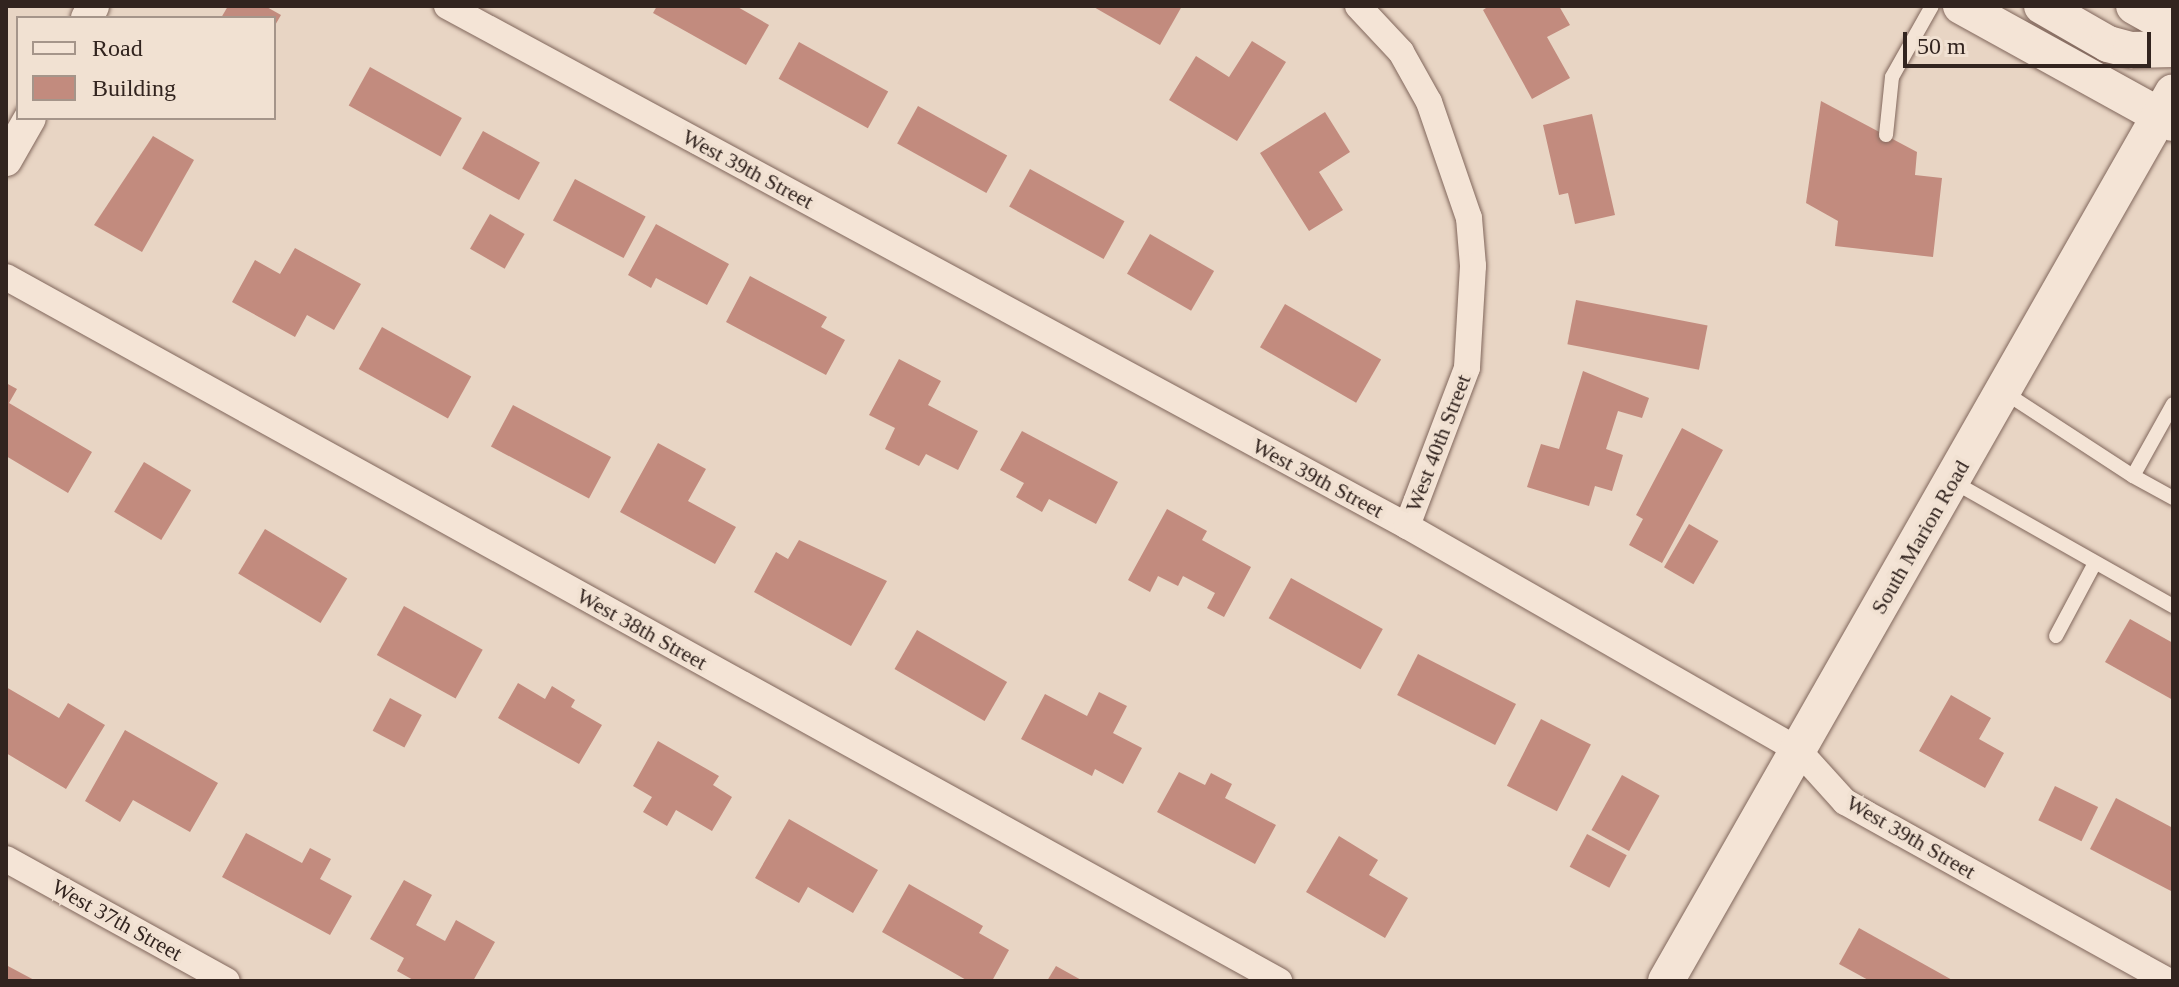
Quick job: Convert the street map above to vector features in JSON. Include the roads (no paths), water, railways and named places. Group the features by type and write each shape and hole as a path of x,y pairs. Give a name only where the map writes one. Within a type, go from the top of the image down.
{"main road":[{"path":"1961,6 2170,111"},
{"path":"2042,6 2108,44 2131,50 2173,49"},
{"path":"2134,6 2173,28"},
{"name":"South Marion Road","path":"1666,981 1952,480 2170,111"}],"street":[{"name":"West 39th Street","path":"447,6 1407,526 1798,750 1845,802 2168,981"},
{"name":"West 40th Street","path":"1358,6 1401,52 1429,102 1471,234 1467,368 1407,526"},
{"path":"6,160 29,120"},
{"name":"West 38th Street","path":"6,277 1279,981"},
{"name":"West 37th Street","path":"6,859 227,981"}],"lane":[{"path":"1886,135 1892,77 1932,6"},
{"path":"2003,392 2133,476 2173,498"},
{"path":"2133,476 2173,404"},
{"path":"1952,480 2173,606"},
{"path":"2056,636 2095,563"}]}
